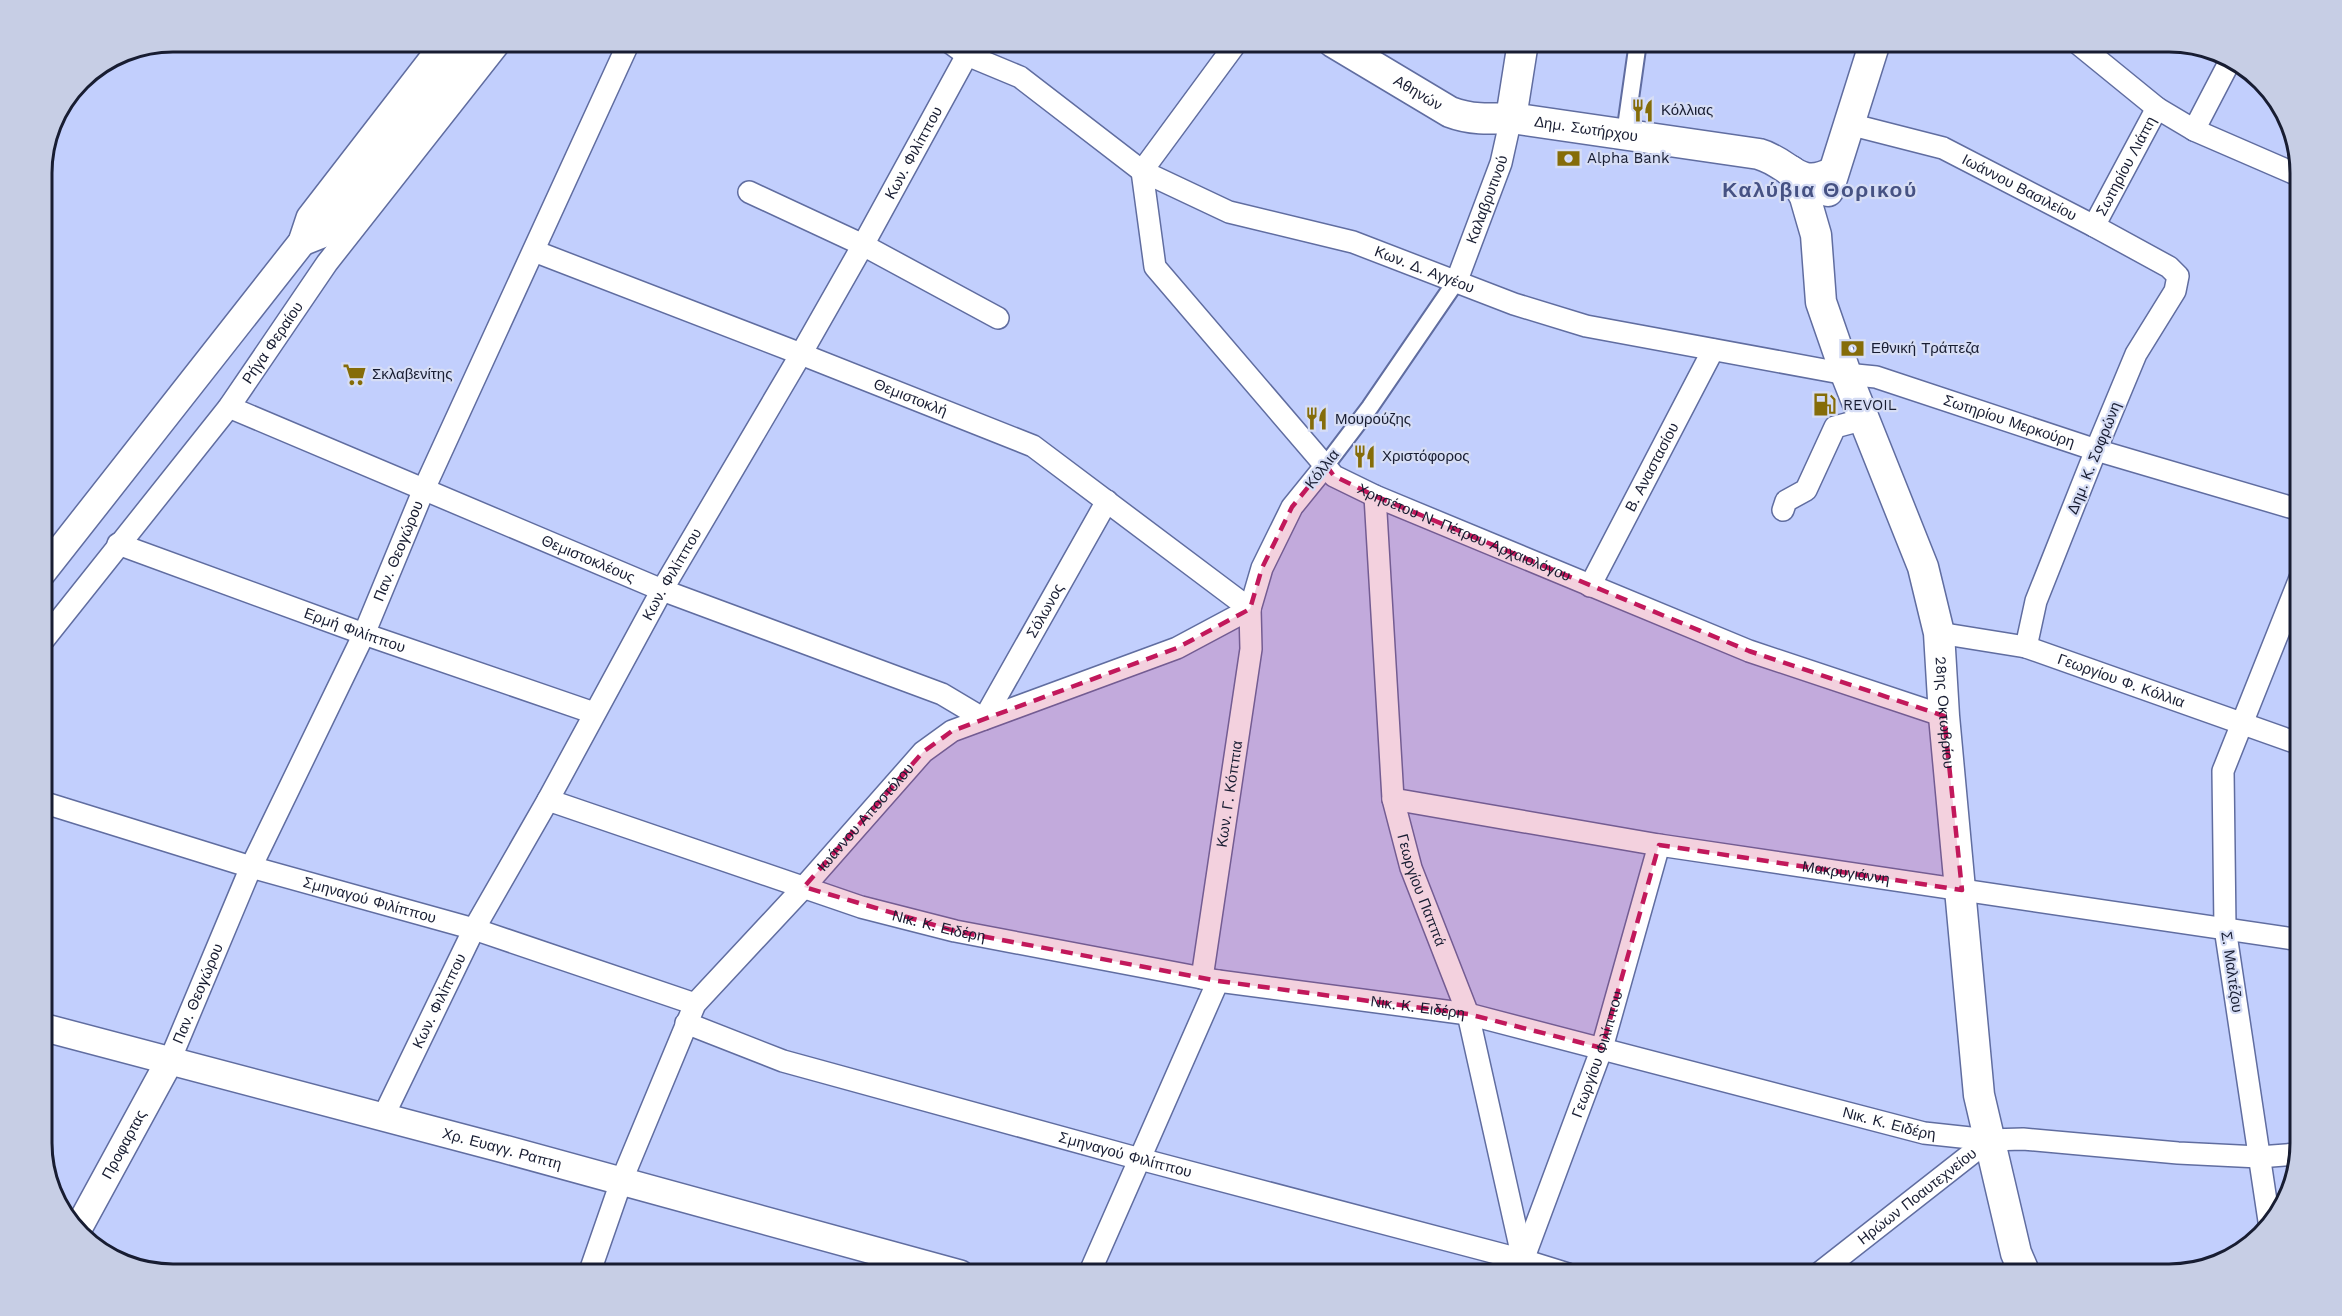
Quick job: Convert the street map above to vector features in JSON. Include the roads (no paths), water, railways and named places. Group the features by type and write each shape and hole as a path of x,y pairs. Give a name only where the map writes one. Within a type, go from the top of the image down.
{"main road":[{"name":"Αθηνών","path":"1351,52 1450,112 1480,120 1511,118"},
{"path":"1511,118 1521,52"},
{"path":"1816,235 1833,172 1872,52"},
{"name":"Δημ. Σωτήρχου","path":"1511,118 1759,154 1778,161 1809,180 1821,178 1833,172"},
{"name":"28ης Οκτωβρίου","path":"1791,171 1805,197 1816,235 1821,302 1846,374 1923,567 1939,633 1944,716 1962,890 1979,1095 2016,1253 2021,1264"}],"street":[{"path":"53,559 302,242 310,218 438,52"},
{"path":"302,242 322,234 466,52"},
{"name":"Ρήγα Φεραίου","path":"53,628 229,407 327,264 493,52"},
{"name":"Παν. Θεογώρου","path":"170,1060 251,867 364,634 424,489 624,52"},
{"name":"Κων. Φιλίππου","path":"382,1117 474,929 548,800 662,590 801,354 971,52"},
{"name":"Κων. Δ. Αγγέου","path":"979,52 1020,77 1142,171 1229,212 1353,242 1514,304 1586,326 1713,350"},
{"path":"1142,171 1230,52"},
{"path":"1625,134 1637,52"},
{"name":"Σωτηρίου Λιάπη","path":"2088,52 2157,108 2194,130 2289,171"},
{"path":"2194,130 2226,68"},
{"name":"Σωτηρίου Λιάπη","path":"2094,225 2157,108"},
{"name":"Καλαβρυτινού","path":"1456,280 1501,163 1511,118"},
{"name":"Ιωάννου Βασιλείου","path":"1849,124 1943,148 2094,225 2169,267 2178,276"},
{"name":"Χρησέτου Ν. Πέτρου Αρχαιολόγου","path":"1142,171 1155,267 1334,476 1375,496 1749,651 1944,716"},
{"path":"749,192 863,245 998,318"},
{"path":"302,242 327,264"},
{"name":"Θεμιστοκλή","path":"534,251 1033,446 1250,609"},
{"name":"Δημ. Κ. Σοφρώνη","path":"2026,647 2036,601 2096,450 2136,354 2175,291 2178,276"},
{"name":"Κόλλια","path":"1250,609 1262,568 1292,507 1370,407 1456,280"},
{"name":"Σωτηρίου Μερκούρη","path":"1713,350 1846,374 1876,377 2096,450 2289,507"},
{"name":"Β. Αναστασίου","path":"1590,586 1713,350"},
{"name":"Θεμιστοκλέους","path":"229,407 662,590 942,694 984,720"},
{"path":"1782,510 1786,501 1806,490 1835,427 1865,419"},
{"name":"Γεωργίου Παππά","path":"1375,496 1393,799 1411,868 1468,1014 1522,1264"},
{"name":"Σόλωνος","path":"984,720 1107,501"},
{"name":"Ερμή Φιλίππου","path":"118,544 364,634 594,713"},
{"name":"Σ. Μαλτέζου","path":"2267,1211 2225,927 2223,771 2289,604"},
{"name":"Ιωάννου Αποστόλου","path":"592,1264 621,1182 695,1004 804,887 923,752 952,731 1178,648 1250,609"},
{"name":"Κων. Γ. Κόππια","path":"1093,1264 1140,1159 1210,980 1251,649 1250,609"},
{"name":"Γεωργίου Φ. Κόλλια","path":"1939,633 2026,647 2290,740"},
{"name":"Μακρυγιάννη","path":"1393,799 1659,845 2290,938"},
{"name":"Νικ. Κ. Ειδέρη","path":"548,800 861,907 955,932 1210,980 1468,1014 1924,1133 1989,1140 2023,1139 2178,1153 2259,1157 2288,1155"},
{"name":"Σμηναγού Φιλίππου","path":"53,805 251,867 474,929 695,1004"},
{"name":"Γεωργίου Φιλίππου","path":"1524,1264 1602,1048 1659,845"},
{"name":"Σμηναγού Φιλίππου","path":"686,1023 783,1061 1512,1264"},
{"name":"Χρ. Ευαγγ. Ραπτη","path":"53,1030 923,1264"},
{"name":"Προφαρτας","path":"82,1221 170,1060"},
{"name":"Ηρώων Ποαυτεχνείου","path":"1831,1264 1989,1140"}],"place":[{"name":"Κόλλιας","path":"1643,110"},
{"name":"Alpha Bank","path":"1569,158"},
{"name":"Εθνική Τράπεζα","path":"1853,348"},
{"name":"Σκλαβενίτης","path":"354,374"},
{"name":"REVOIL","path":"1825,405"},
{"name":"Μουρούζης","path":"1317,419"},
{"name":"Χριστόφορος","path":"1364,456"}],"district":[{"name":"Καλύβια Θορικού","path":"1820,189"}]}
